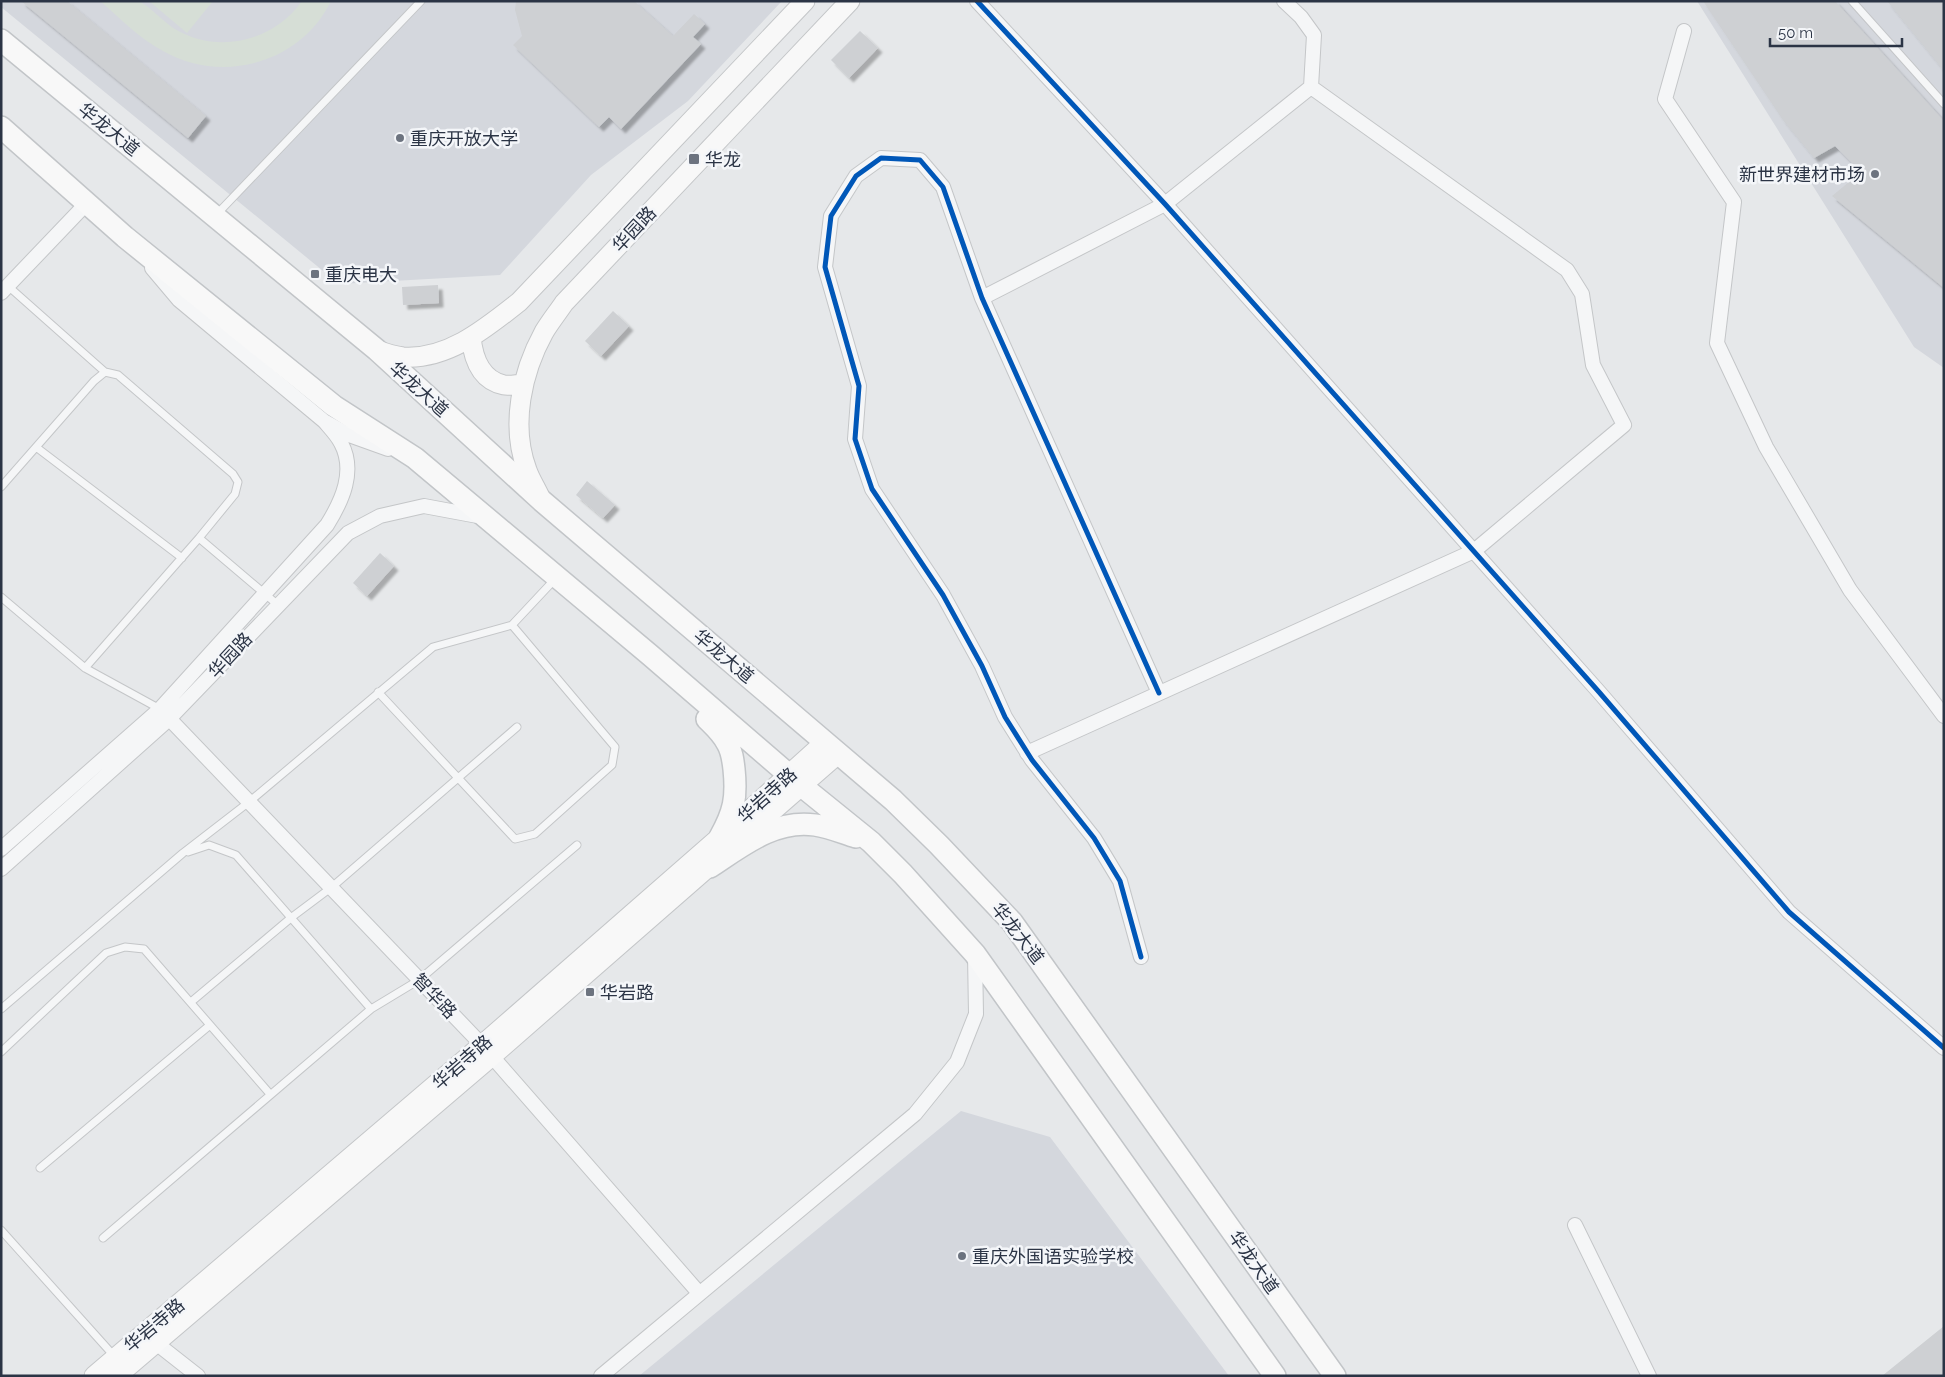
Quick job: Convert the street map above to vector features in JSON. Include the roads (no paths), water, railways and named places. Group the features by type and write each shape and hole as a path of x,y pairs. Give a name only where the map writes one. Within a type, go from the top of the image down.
{"main road":[{"name":"华龙大道","path":"1,40 377,350 542,501 893,800 933,838 1012,922 1335,1376"},
{"path":"1,127 125,238 334,406 415,458 650,655 796,781 871,842 903,874 975,954 1275,1376"},
{"path":"650,655 729,745 733,756 736,788 735,804 731,818 720,837"},
{"path":"710,867 760,834 798,824 831,828 871,842"}],"street":[{"name":"华园路","path":"377,350 402,357 423,357 449,349 471,337 519,302 804,1"},
{"name":"华园路","path":"542,501 526,470 520,442 518,414 524,384 544,331 564,303 850,1"},
{"path":"977,1 1165,204 1599,692 1789,912 1944,1048"},
{"path":"982,298 1165,204 1311,87 1314,34 1301,17 1284,1"},
{"path":"1684,31 1665,99 1734,202 1717,343 1766,447 1850,590 1944,716"},
{"path":"1028,753 1474,551 1624,425 1593,365 1582,294 1567,270 1311,87"},
{"path":"1141,958 1120,881 1094,838 1028,753 1005,717 982,666 943,594 872,489 855,439 859,386 825,267 831,216 856,176 881,158 920,160 943,187 982,298 1159,693"},
{"path":"5,289 86,204"},
{"path":"125,238 179,300 324,421 349,435 415,458"},
{"path":"471,337 473,353 479,368 489,378 504,385 524,384"},
{"name":"华园路","path":"1,849 164,714 265,594 327,526 342,498 348,471 347,459 341,443 324,421"},
{"name":"华园路","path":"1,869 278,604 348,533 380,516 424,506 486,517"},
{"name":"智华路","path":"164,714 332,887 487,1051 699,1293"},
{"name":"华岩寺路","path":"116,1367 487,1051 710,867 796,781 832,748"},
{"name":"华岩寺路","path":"94,1376 116,1367 156,1343 487,1051 720,837 796,781"},
{"path":"601,1376 915,1114 957,1062 976,1014 975,954"},
{"path":"1575,1225 1649,1376"},
{"path":"156,1343 198,1376"}],"lane":[{"path":"215,216 420,1"},
{"path":"1852,1 1944,104"},
{"path":"5,289 105,372 118,375 233,474 238,482 235,494 199,538 85,668"},
{"path":"1,487 94,381 105,372"},
{"path":"36,446 182,558"},
{"path":"199,538 278,604"},
{"path":"1,1009 183,853 249,802 433,647 512,625 556,577"},
{"path":"1,597 85,668 164,714"},
{"path":"378,692 515,839 535,834 612,765 615,747 512,625"},
{"path":"192,1002 292,917 332,887 517,727"},
{"path":"183,853 209,845 236,855 371,1009"},
{"path":"103,1238 371,1009 419,980 576,845"},
{"path":"1,1052 106,953 125,947 144,949 270,1094"},
{"path":"40,1168 210,1025"},
{"path":"1,1230 116,1367"}],"place":[{"name":"重庆开放大学","path":"400,138"},
{"name":"华龙","path":"694,159"},
{"name":"新世界建材市场","path":"1875,174"},
{"name":"重庆电大","path":"315,274"},
{"name":"华岩路","path":"590,992"},
{"name":"重庆外国语实验学校","path":"962,1256"}]}
